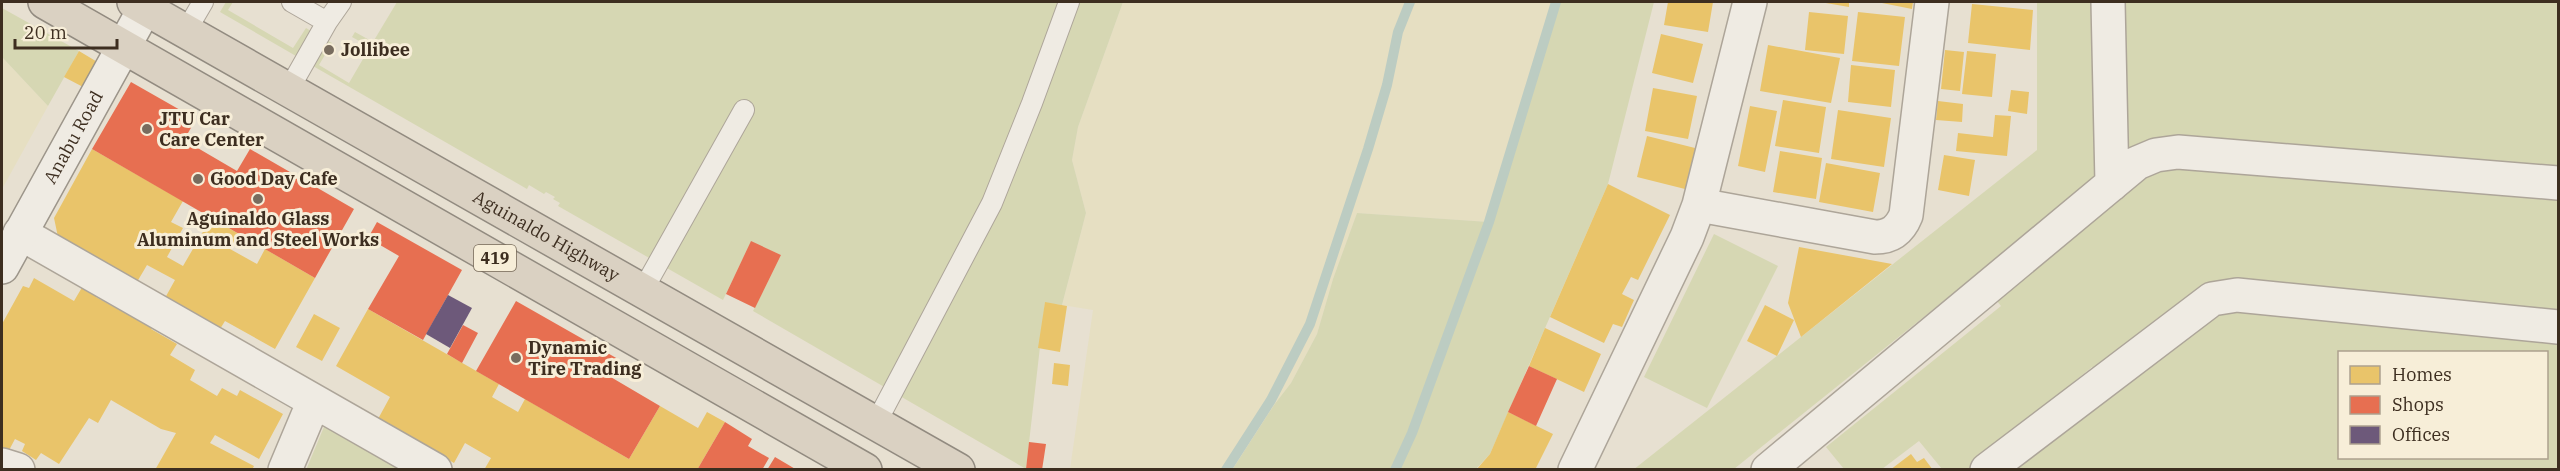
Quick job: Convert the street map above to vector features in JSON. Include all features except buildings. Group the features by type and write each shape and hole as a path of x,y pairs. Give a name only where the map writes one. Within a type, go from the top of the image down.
{"highway":[{"name":"419","path":"45,2 866,470"},
{"name":"Aguinaldo Highway","path":"143,4 955,469"}],"street":[{"path":"1575,470 1674,268 1699,205 1750,2"},
{"path":"1699,205 1875,237 1885,237 1895,232 1903,224 1906,216 1932,2"},
{"path":"2108,2 2112,184"},
{"name":"Anabu Road","path":"2,267 123,46 143,4"},
{"path":"1768,470 2137,163 2156,155 2178,152 2559,183"},
{"path":"20,233 435,470"},
{"path":"1987,470 2212,299 2237,295 2559,327"},
{"path":"285,470 314,401"},
{"path":"2,465 18,470"}],"lane":[{"path":"186,30 203,2"},
{"path":"292,2 327,22"},
{"path":"289,89 341,2"},
{"path":"876,423 992,203 1069,2"},
{"path":"643,290 744,110"}],"shaded area":[{"path":"1123,2 1556,2 1489,222 1357,213 1333,279 1317,334 1291,383 1232,469 1070,469 1093,310 1062,305 1086,213 1072,160 1078,127"},
{"path":"2,57 48,106 2,189"}],"green space":[{"path":"226,2 233,2 228,10 293,48 306,28 311,31 296,56 220,12"},
{"path":"397,2 1123,2 1078,127 1072,160 1086,213 1062,305 1045,303 1026,469 753,311 781,255 751,242 723,300 558,206 560,203 553,199 555,197 546,192 544,194 529,185 527,189 313,66 328,41 332,43 319,65 349,83 370,47 352,37 355,32 373,42"},
{"path":"1556,2 1654,2 1608,184 1490,454 1476,469 1232,470 1291,383 1317,334 1333,279 1357,213 1489,222"},
{"path":"2037,2 2558,2 2558,469 2008,469 2111,389 2092,367 1968,469 1942,469 1919,441 1882,469 1844,469 1826,447 2001,306 1976,275 1734,469 1633,470 2037,150"},
{"path":"2,8 79,51 48,106 2,57"},
{"path":"1714,234 1778,266 1707,408 1644,377"},
{"path":"326,422 409,470 306,470"}],"waterway":[{"path":"1226,470 1271,400 1310,324 1368,149 1387,85 1398,32 1410,2"},
{"path":"1395,470 1412,433 1489,222 1556,2"}],"place":[{"name":"Jollibee","path":"329,50"},
{"name":"JTU Car Care Center","path":"147,129"},
{"name":"Good Day Cafe","path":"198,179"},
{"name":"Aguinaldo Glass Aluminum and Steel Works","path":"258,199"},
{"name":"Dynamic Tire Trading","path":"516,358"}]}
